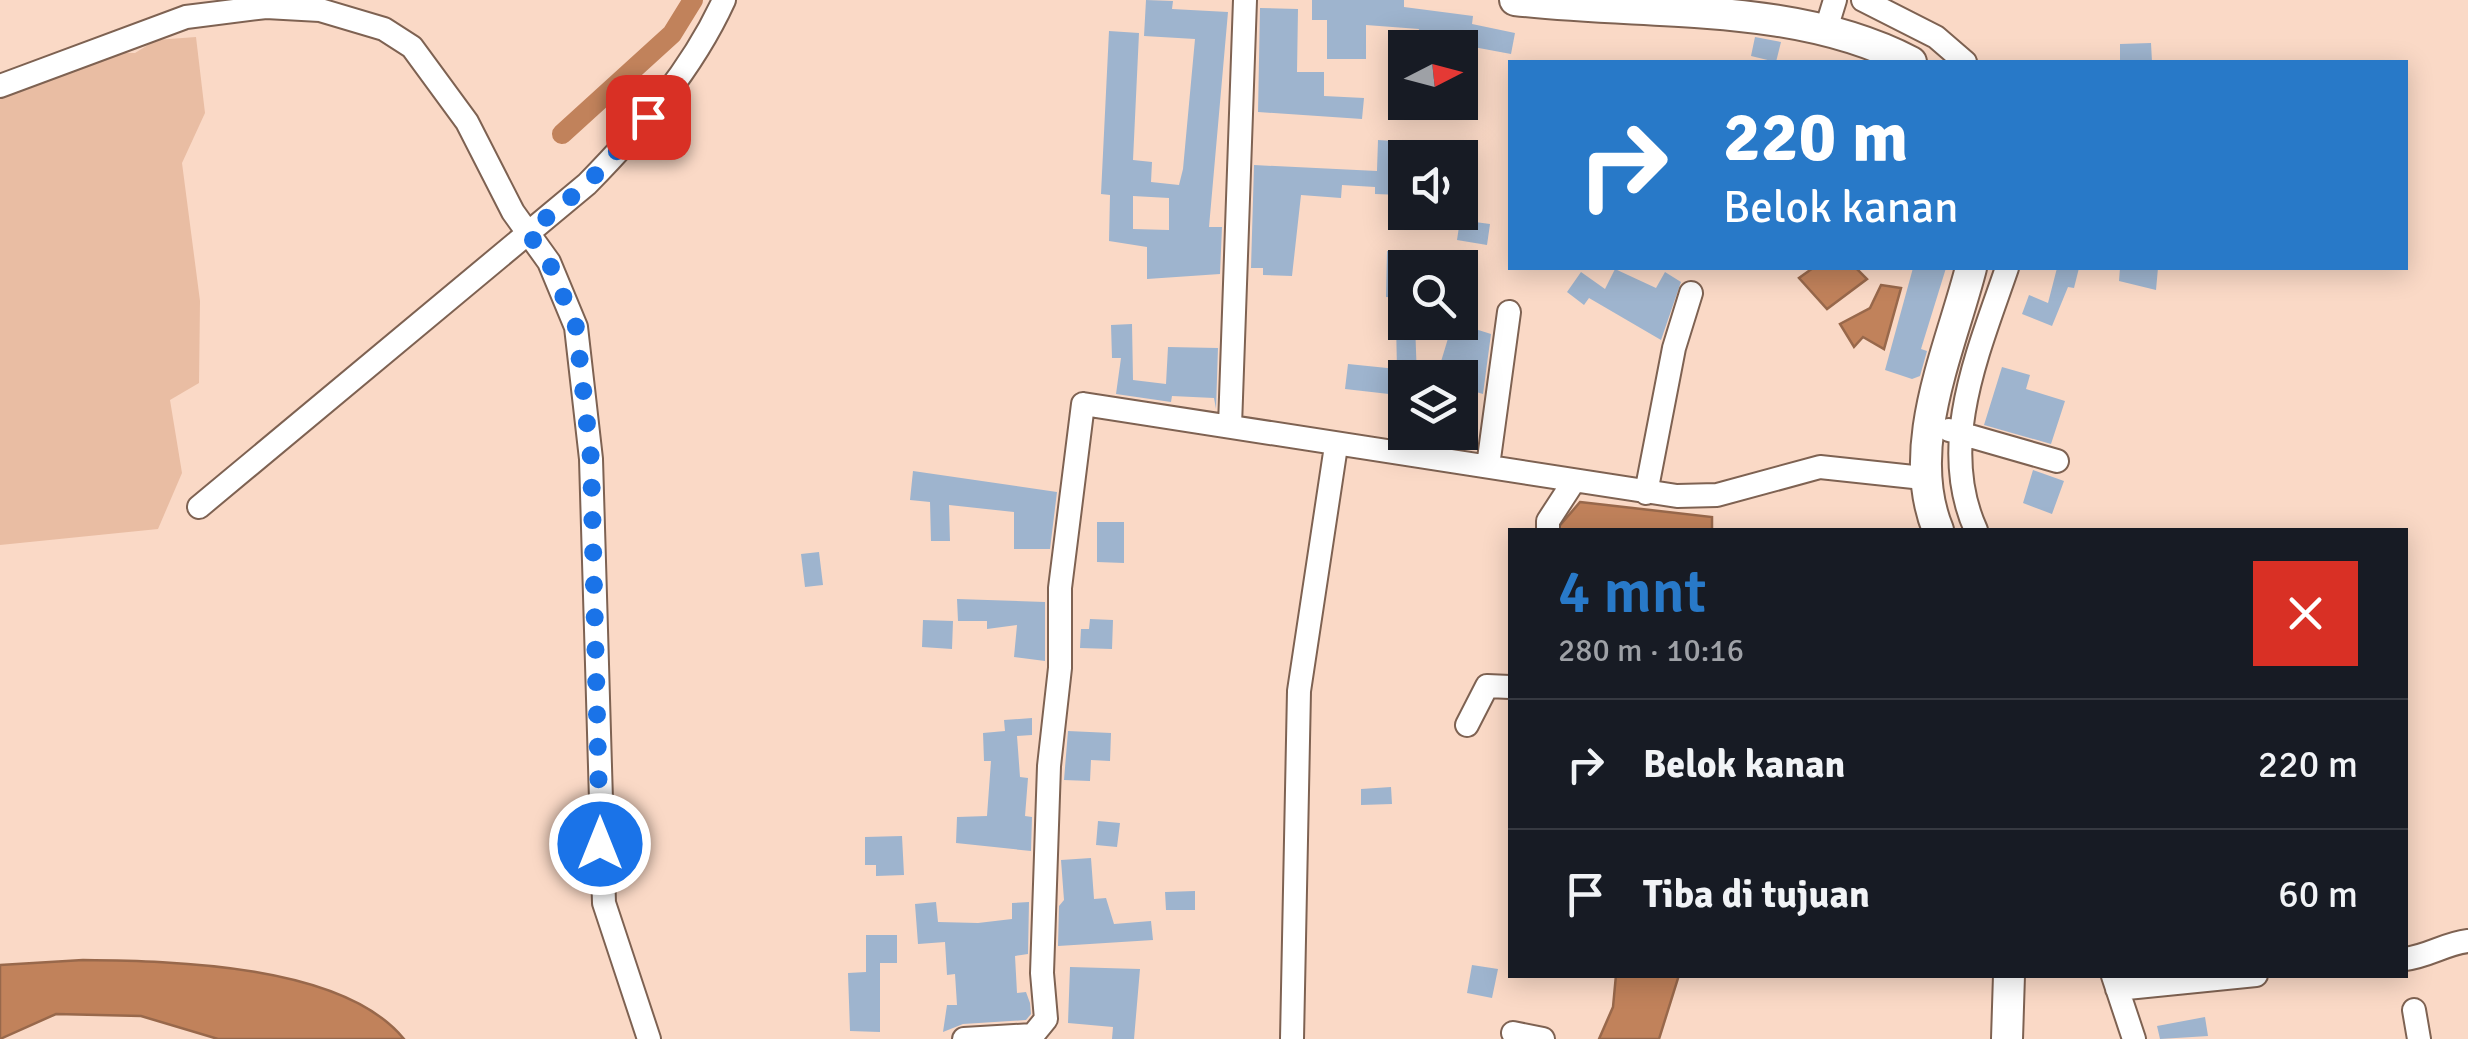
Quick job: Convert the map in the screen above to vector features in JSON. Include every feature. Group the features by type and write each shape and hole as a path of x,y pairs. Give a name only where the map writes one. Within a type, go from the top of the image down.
{"main road":[{"path":"1516,0 1623,8 1728,8 1831,14 1908,60"},
{"path":"1937,528 1923,478 1946,430 1971,270"},
{"path":"2006,1039 2008,978"}],"street":[{"path":"199,507 587,184 632,138 681,74 724,0"},
{"path":"1230,426 1245,0"},
{"path":"1864,0 1936,37 1963,60"},
{"path":"0,86 186,16 266,7 320,10 384,29 412,48 466,122 528,233 549,262 576,327 591,459 604,903 650,1039"},
{"path":"1975,528 1946,430 1970,383 2006,270"},
{"path":"1646,493 1674,348 1690,294"},
{"path":"1488,466 1509,312"},
{"path":"964,1039 1033,1035 1046,1019 1042,973 1049,766 1060,668 1060,588 1083,404 1336,446 1488,466 1561,502 1646,493 1717,495 1820,467 1923,478"},
{"path":"1946,430 2056,461"},
{"path":"1292,1039 1299,690 1336,446"},
{"path":"1468,725 1487,686 1508,687"},
{"path":"2408,958 2432,955 2448,943 2468,940"},
{"path":"2134,1039 2115,982 2196,978"},
{"path":"2414,1010 2419,1039"},
{"path":"1512,1032 1543,1039"}],"shaded area":[{"path":"196,37 205,113 182,163 200,301 199,383 170,400 182,473 158,529 0,545 0,86 81,52 135,53 156,40"},
{"path":"1810,270 1858,270 1867,279 1827,309 1799,278"},
{"path":"1881,285 1901,288 1884,349 1863,337 1854,347 1840,324 1870,308"},
{"path":"1580,502 1712,517 1712,528 1558,528"},
{"path":"83,960 208,966 299,981 341,995 376,1014 404,1039 218,1039 141,1016 56,1014 0,1039 0,965"},
{"path":"1616,978 1678,978 1659,1039 1599,1039 1613,1007"}],"building":[{"path":"1146,0 1173,1 1172,9 1228,12 1209,227 1222,227 1220,274 1147,279 1147,247 1109,241 1110,195 1101,194 1109,31 1139,33 1133,160 1152,162 1151,182 1179,185 1183,169 1195,39 1144,36","holes":["1133,196 1169,198 1169,230 1133,229"]},
{"path":"1312,0 1404,0 1404,7 1473,16 1472,24 1515,33 1511,54 1478,48 1478,30 1366,25 1366,59 1327,59 1327,20 1312,20"},
{"path":"1260,8 1298,9 1297,72 1324,72 1324,96 1364,98 1362,119 1258,112"},
{"path":"1755,37 1781,42 1776,60 1751,56"},
{"path":"2151,43 2152,60 2120,60 2120,44"},
{"path":"1378,140 1388,141 1388,194 1375,194 1375,187 1342,185 1341,198 1301,195 1292,276 1263,275 1263,268 1251,268 1254,165 1377,171"},
{"path":"1478,222 1490,224 1487,245 1457,240 1458,230 1478,230"},
{"path":"1387,251 1388,297 1386,297"},
{"path":"1614,270 1656,288 1665,272 1681,282 1661,340 1589,298 1584,305 1567,292 1581,272 1605,289"},
{"path":"1912,270 1945,270 1921,349 1927,351 1920,376 1912,379 1885,370"},
{"path":"2056,270 2078,270 2074,288 2068,287 2052,326 2022,314 2029,295 2048,303"},
{"path":"2120,270 2158,270 2156,290 2119,281"},
{"path":"1132,324 1133,380 1166,384 1168,347 1218,348 1216,409 1214,398 1172,396 1171,402 1116,394 1121,358 1112,358 1111,325"},
{"path":"1478,330 1491,334 1483,394 1478,392 1478,360 1441,360 1448,340 1478,340"},
{"path":"1396,340 1416,340 1416,360 1397,360"},
{"path":"1348,364 1388,368 1388,394 1345,389"},
{"path":"2002,367 2030,375 2026,389 2065,401 2051,444 1984,425"},
{"path":"2033,470 2064,481 2052,514 2023,503"},
{"path":"913,471 1057,492 1050,549 1014,549 1014,512 949,505 950,541 931,541 930,502 910,500"},
{"path":"1097,522 1124,522 1124,563 1097,562"},
{"path":"819,552 823,585 805,587 801,554"},
{"path":"957,599 1045,602 1045,661 1014,657 1017,625 987,629 987,621 958,621"},
{"path":"1090,619 1113,620 1112,649 1080,648 1081,629 1089,629"},
{"path":"923,620 953,621 952,649 922,647"},
{"path":"1032,718 1032,735 1017,736 1020,777 1028,778 1025,816 1032,817 1031,851 956,843 957,817 987,816 991,761 984,761 983,733 1005,731 1004,720"},
{"path":"1068,731 1111,733 1110,761 1091,760 1090,781 1064,780"},
{"path":"1391,787 1392,804 1361,805 1361,789"},
{"path":"1098,821 1120,823 1117,847 1096,845"},
{"path":"902,836 904,875 876,876 876,865 865,865 865,837"},
{"path":"1091,858 1094,899 1106,898 1114,924 1151,921 1153,940 1058,946 1059,906 1064,900 1061,860"},
{"path":"1195,891 1195,910 1166,910 1165,892"},
{"path":"936,902 938,922 978,923 1012,919 1012,903 1029,902 1028,954 1015,956 1017,993 1026,992 1030,1003 1031,1014 1026,1020 963,1024 943,1032 947,1005 957,1005 955,974 947,975 945,942 918,944 915,904"},
{"path":"866,935 897,935 897,963 880,963 880,1032 850,1031 848,973 866,972"},
{"path":"1472,965 1498,969 1492,998 1467,993"},
{"path":"1070,967 1140,969 1134,1039 1112,1039 1113,1027 1068,1023"},
{"path":"2205,1017 2208,1036 2160,1039 2157,1026"}],"waterway":[{"path":"562,134 672,34 693,0"}],"route":[{"path":"600,844 591,459 576,327 549,262 528,233 587,184 648,117"}]}
